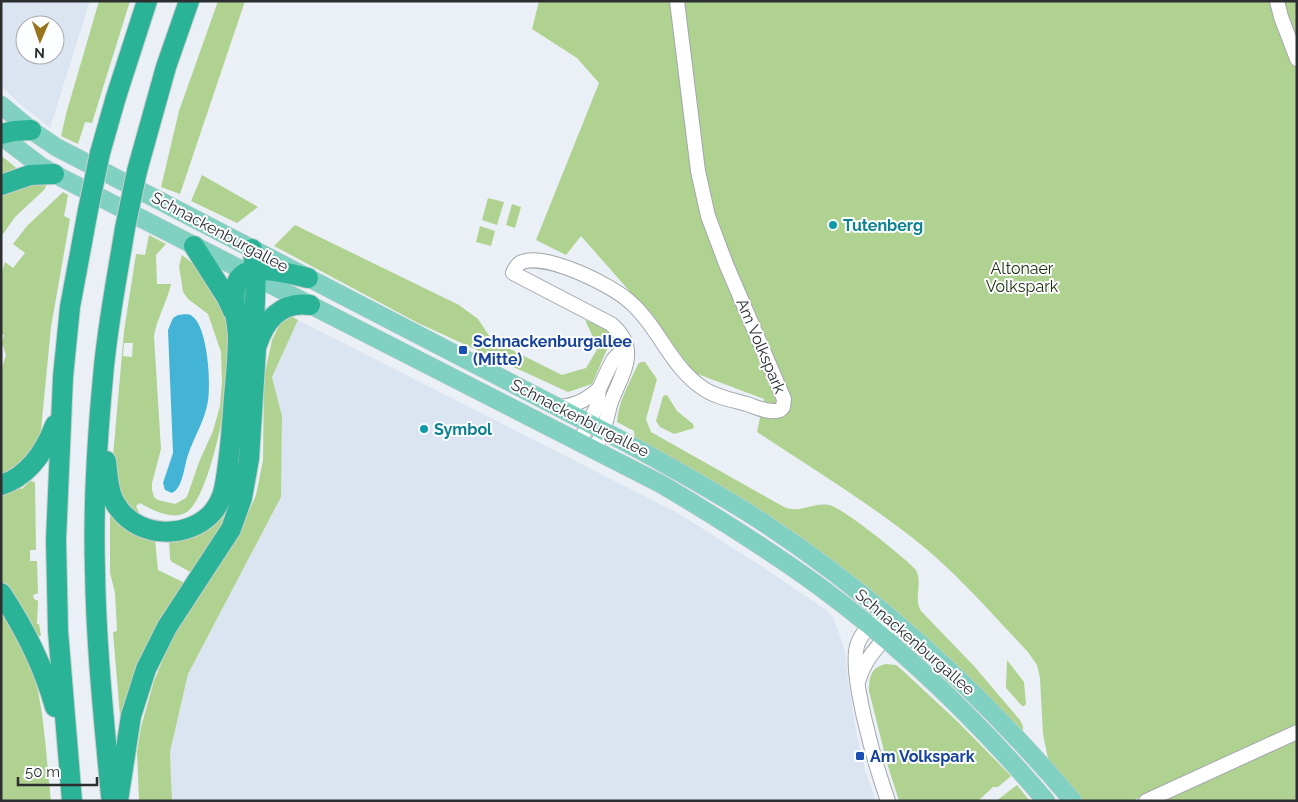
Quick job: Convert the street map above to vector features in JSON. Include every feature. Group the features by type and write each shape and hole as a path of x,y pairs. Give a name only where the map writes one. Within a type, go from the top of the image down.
{"highway":[{"path":"72,801 58,631 56,540 63,377 70,307 100,153 147,1"},
{"path":"112,801 104,720 95,569 96,498 101,399 125,228 137,171 166,67 189,1"},
{"path":"1,135 14,131 31,130"},
{"path":"1,185 30,175 54,174"},
{"path":"194,246 227,298 236,318"},
{"path":"118,801 131,716 138,688 167,627 224,540 239,510 245,487 249,459 256,349 252,249"},
{"path":"101,399 108,481 113,500 118,509 135,524 162,532 187,529 204,520 211,514 222,498 226,478 237,365 236,284 240,278 252,274 285,272 308,278"},
{"path":"256,349 263,330 277,313 295,304 310,305"},
{"path":"1,485 18,477 44,451 62,406"},
{"path":"1,593 32,644 47,678 66,742"}],"main road":[{"name":"Schnackenburgallee","path":"1,105 31,130 73,156 676,469 765,523 848,583 889,616 978,697 1020,740 1072,801"},
{"name":"Schnackenburgallee","path":"1,135 24,155 54,174 661,484 738,531 821,588 885,639 970,718 1046,801"}],"street":[{"name":"Am Volkspark","path":"626,346 621,334 611,324 513,273 516,265 533,260 556,263 608,287 637,308 681,369 689,378 705,390 730,400 770,411 775,412 783,407 784,399 726,264 708,216 698,172 677,1"},
{"path":"1277,1 1297,59"},
{"path":"596,427 599,389 613,360 626,346"},
{"path":"587,446 611,403 626,366 628,359 626,346"},
{"path":"558,407 576,405 586,400 599,389"},
{"path":"858,682 866,663 885,639 889,616 878,620 870,626 860,638 855,660 858,682 861,704 888,801"},
{"path":"1146,801 1297,732"}],"shaded area":[{"path":"1,1 90,1 50,128 1,86"},
{"path":"298,320 678,513 825,609 834,619 845,651 857,736 865,770 876,801 172,801 170,752 188,674 281,497 282,416 272,377"}],"green space":[{"path":"99,1 130,1 92,123 85,122 78,144 61,136"},
{"path":"218,1 245,1 180,194 161,187 179,111"},
{"name":"Altonaer Volkspark","path":"539,1 1297,1 1297,726 1132,801 1080,801 1049,764 1043,734 1040,678 1037,665 1028,652 973,593 914,539 837,484 757,432 764,399 695,373 632,294 581,236 566,255 536,240 599,83 577,58 532,29"},
{"path":"3,157 20,171 1,179 1,161"},
{"path":"202,175 258,207 237,223 191,201"},
{"path":"46,184 45,189 15,217 1,237 1,195 14,187"},
{"path":"63,192 68,195 64,216 70,219 51,327 40,440 30,458 1,479 1,371 6,355 2,343 4,335 1,334 1,275 5,262 13,268 25,253 13,244 27,226"},
{"path":"488,198 504,202 497,225 482,220"},
{"path":"512,204 521,207 515,228 506,225"},
{"path":"295,225 459,305 478,319 492,340 562,375 586,368 598,348 585,320 606,329 611,340 592,384 568,392 418,323 274,246"},
{"path":"480,226 495,231 491,246 476,242"},
{"path":"149,235 166,244 156,255 157,284 171,284 154,336 161,449 152,483 152,490 154,497 158,500 175,504 186,498 213,431 220,406 222,382 221,352 208,314 188,299 183,292 179,266 182,255 214,286 225,309 229,326 229,356 223,413 212,461 201,493 187,512 175,515 163,514 140,503 136,506 141,517 121,498 113,456 124,331 136,254 145,255","holes":["124,343 133,343 132,357 123,356"]},
{"path":"245,289 249,291 236,484 221,530 194,574 172,562 170,559 169,539 216,517"},
{"path":"289,315 298,320 272,377 282,416 281,497 188,674 170,752 172,801 139,801 137,752 141,727 154,681 171,640 209,576 240,532 256,495 263,460 264,377 272,340 280,324"},
{"path":"645,362 657,379 646,419 651,432 784,507 801,509 817,505 829,505 836,508 847,514 887,545 916,570 919,580 918,601 921,611 974,666 1020,720 1023,731 979,687 635,439 634,431 617,422 625,392 638,364"},
{"path":"667,395 677,411 693,424 694,428 674,434 660,427 656,421 663,396"},
{"path":"30,481 35,482 36,550 30,550 30,561 37,561 38,593 33,595 34,599 38,601 37,624 39,624 41,636 38,636 20,605 1,580 1,494 18,487 22,489"},
{"path":"110,502 155,539 158,570 185,583 123,716 120,716 113,632 117,631 115,593 110,573"},
{"path":"1,610 19,639 33,671 43,719 51,801 1,801"},
{"path":"1007,660 1024,682 1026,704 1024,706 1006,688"},
{"path":"881,665 896,665 901,669 959,723 1011,776 998,787 993,787 978,801 899,801 887,763 869,691 872,673"},
{"path":"1297,739 1297,801 1161,801"},
{"path":"1017,785 1030,801 996,801"}],"water":[{"path":"187,314 192,316 202,332 207,356 209,393 204,415 188,455 181,482 172,493 165,490 163,483 173,453 168,330 173,318 178,315"}],"place":[{"name":"Tutenberg","path":"833,225"},
{"name":"Schnackenburgallee (Mitte)","path":"463,350"},
{"name":"Symbol","path":"424,429"},
{"name":"Am Volkspark","path":"860,756"}]}
